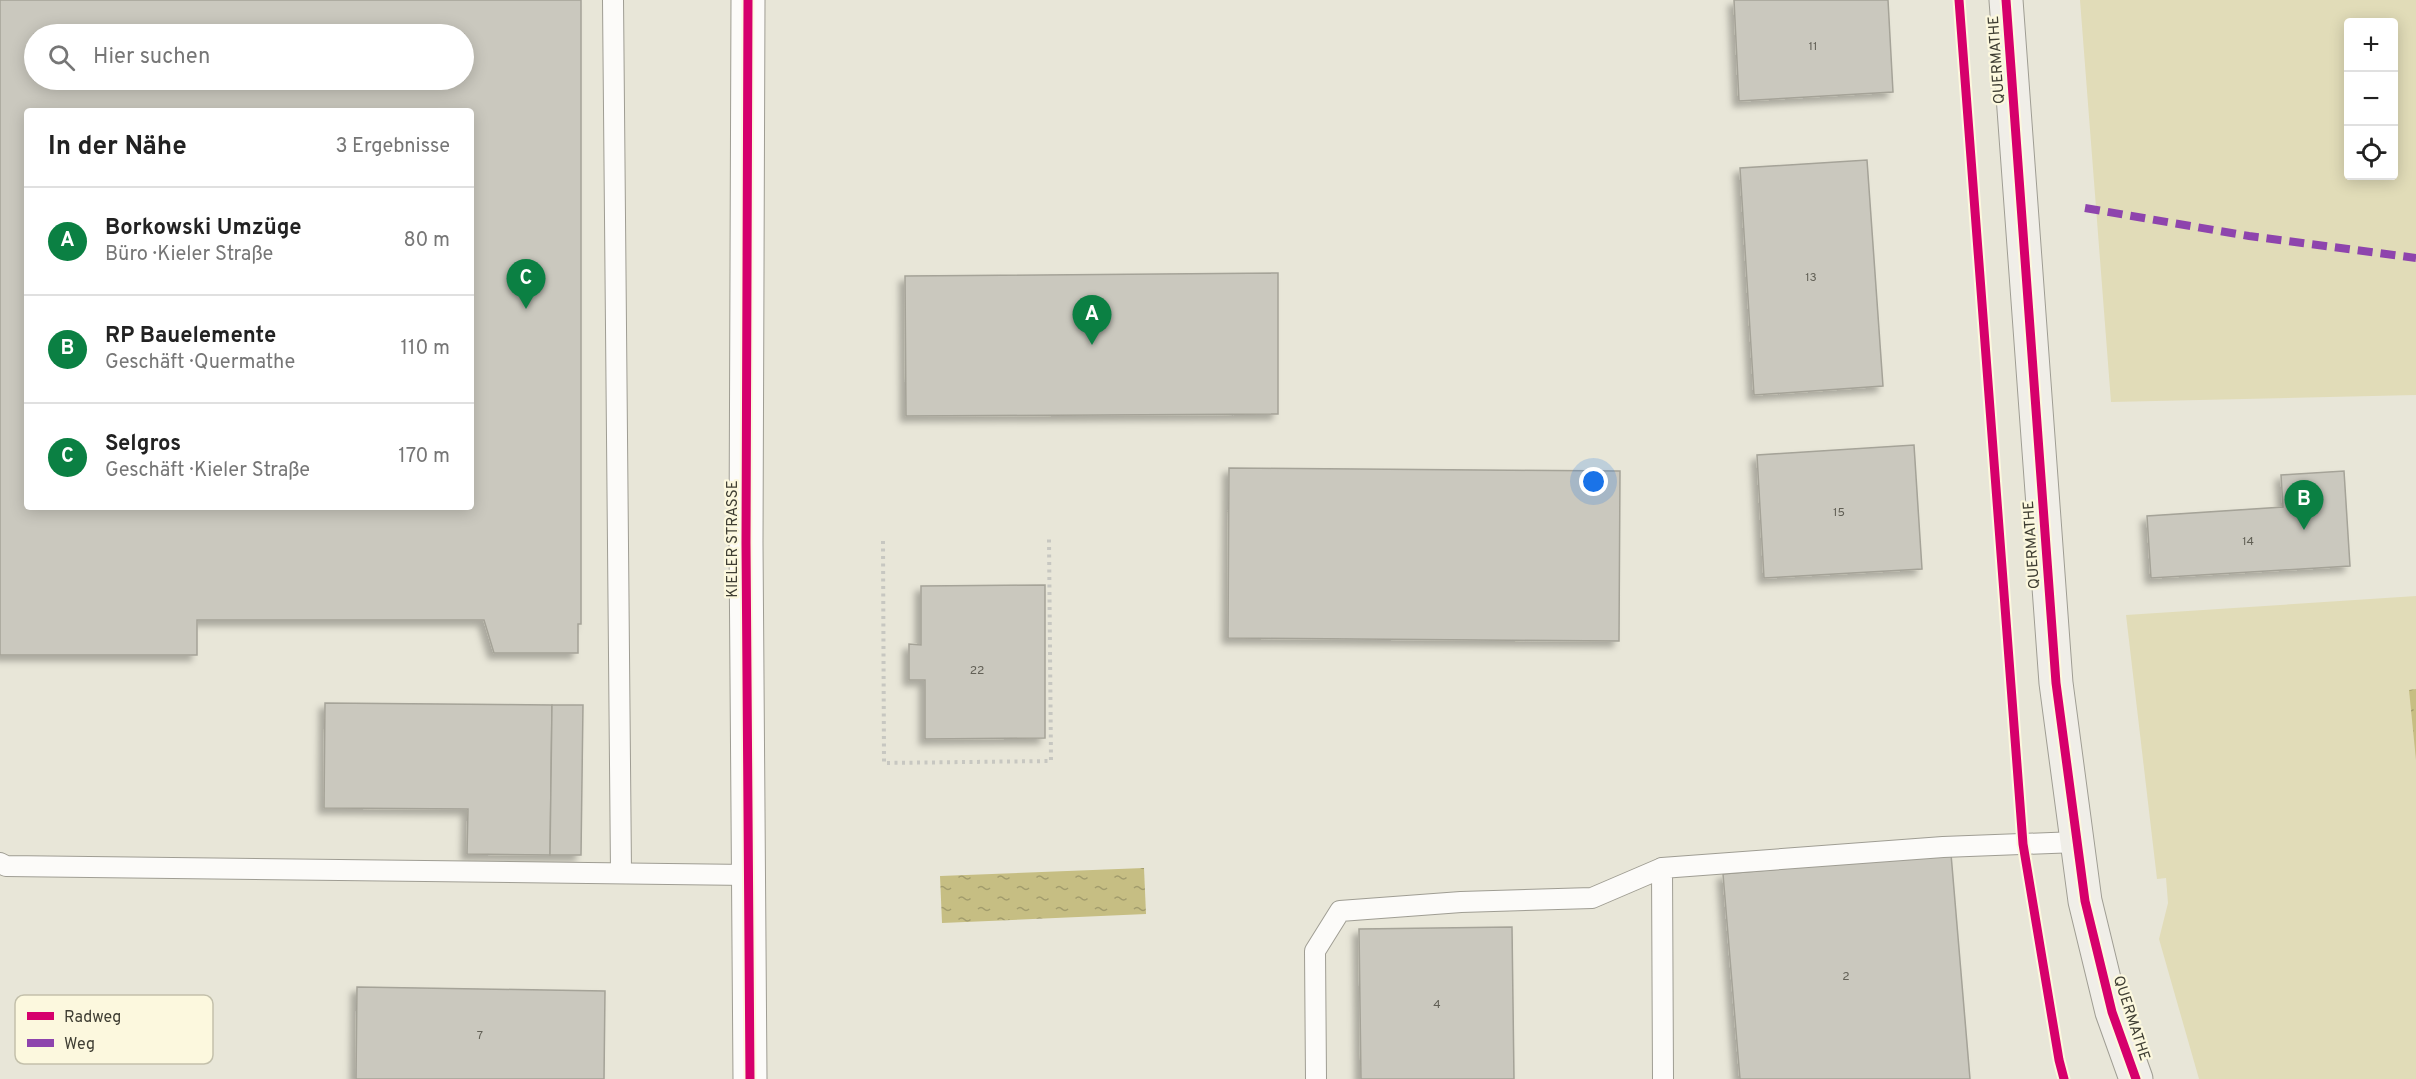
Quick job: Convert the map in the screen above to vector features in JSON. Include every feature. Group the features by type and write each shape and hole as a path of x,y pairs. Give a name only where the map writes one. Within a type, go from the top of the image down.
{"main road":[{"name":"QUERMATHE","path":"2006,0 2056,683 2085,901 2112,1012 2136,1079"},
{"name":"QUERMATHE","path":"2112,1012 2118,1079"}],"street":[{"name":"KIELER STRASSE","path":"748,0 747,875 750,1079"}],"lane":[{"path":"613,0 621,873"},
{"path":"1316,1079 1315,951 1340,911 1461,902 1592,898 1662,868 1943,847 2077,842"},
{"path":"0,863 6,866 747,875"},
{"path":"1662,868 1663,1079"}],"path":[{"path":"883,541 884,763 1051,761 1049,540"}],"shaded area":[{"path":"2080,0 2416,0 2416,395 2111,402"},
{"path":"2416,596 2416,1079 2199,1079 2159,939 2168,903 2166,878 2157,879 2126,615"}],"water":[{"path":"2416,689 2416,760 2409,690"},
{"path":"1144,868 1146,914 942,923 940,876"}],"building":[{"path":"0,0 581,0 581,624 578,624 578,653 494,653 484,620 197,620 197,655 0,655"},
{"path":"1734,0 1888,0 1893,92 1739,101"},
{"path":"1867,160 1883,386 1754,395 1740,168"},
{"path":"1278,273 1278,414 906,416 905,276"},
{"path":"1914,445 1922,569 1764,578 1757,455"},
{"path":"1229,468 1620,471 1619,641 1228,638"},
{"path":"2344,471 2350,566 2151,578 2147,516 2283,507 2281,475"},
{"path":"1045,585 1045,738 925,739 925,680 909,680 909,644 921,645 921,586"},
{"path":"325,703 552,705 550,855 467,854 468,809 324,808"},
{"path":"552,705 583,705 581,855 550,855"},
{"path":"1951,854 1970,1079 1740,1079 1723,874"},
{"path":"1512,927 1514,1079 1361,1079 1359,929"},
{"path":"357,987 605,991 604,1079 356,1079"}],"marked path":[{"path":"2085,208 2249,236 2416,258"}],"cycle path":[{"path":"748,0 746,543 750,1079"},
{"path":"1959,0 2023,844 2064,1079"},
{"path":"2006,0 2056,683 2085,901 2112,1012 2136,1079"}],"place":[{"name":"Selgros","path":"526,309"},
{"name":"Borkowski Umzüge","path":"1092,345"},
{"name":"RP Bauelemente","path":"2304,530"}]}
